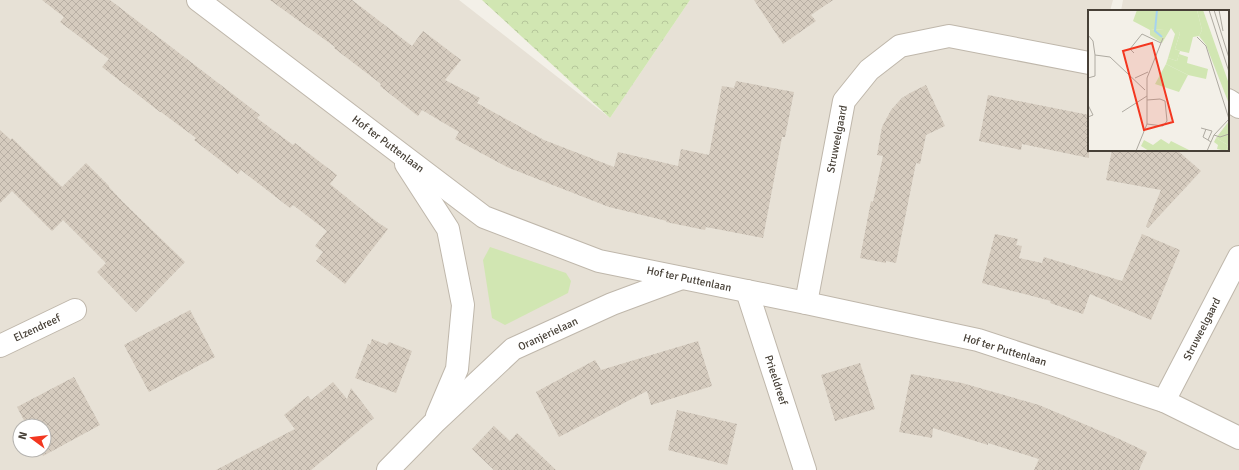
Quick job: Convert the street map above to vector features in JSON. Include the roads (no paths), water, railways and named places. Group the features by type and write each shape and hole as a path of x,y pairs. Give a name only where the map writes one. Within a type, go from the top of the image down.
{"street":[{"name":"Hof ter Puttenlaan","path":"198,0 484,217 599,261 806,302 978,340 1164,401 1239,438"},
{"name":"Struweelgaard","path":"806,302 844,101 868,70 900,46 949,36 1088,63"},
{"path":"1229,101 1239,107"},
{"name":"Oranjerielaan","path":"399,153 448,229 463,305 456,369 434,423"},
{"name":"Struweelgaard","path":"1164,401 1239,257"},
{"name":"Oranjerielaan","path":"388,470 434,423 513,350 612,304 682,278"},
{"name":"Prieeldreef","path":"747,291 805,470"},
{"name":"Elzendreef","path":"0,346 75,310"}]}
